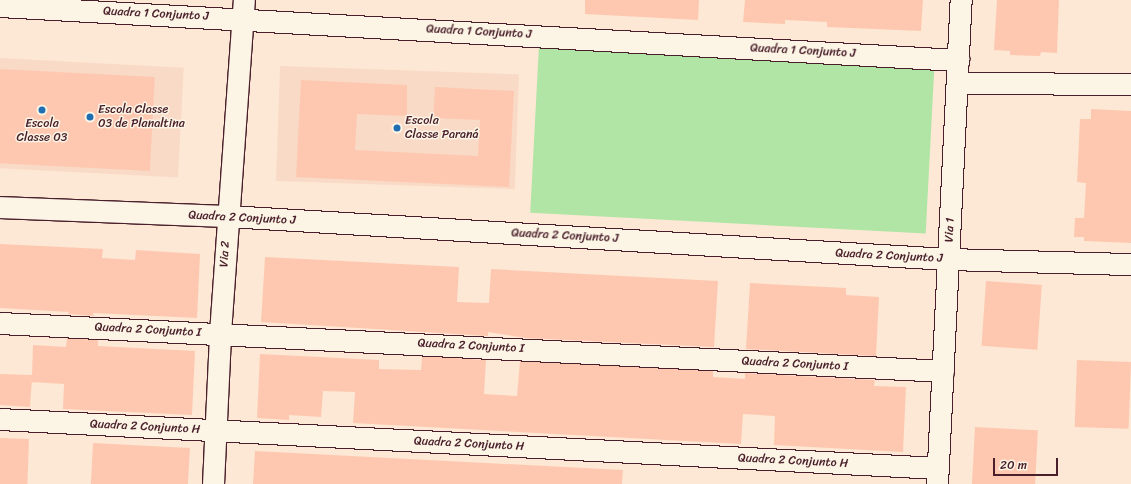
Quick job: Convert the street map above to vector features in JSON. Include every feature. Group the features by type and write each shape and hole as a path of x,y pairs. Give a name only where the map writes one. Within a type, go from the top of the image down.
{"street":[{"name":"Via 1","path":"938,476 961,0"},
{"name":"Quadra 1 Conjunto J","path":"0,6 243,9 958,60"},
{"name":"Via 2","path":"214,484 220,333 243,9"},
{"path":"957,83 1131,84"},
{"name":"Quadra 2 Conjunto J","path":"0,207 228,216 948,259 1131,264"},
{"name":"Quadra 2 Conjunto I","path":"0,323 943,371"},
{"name":"Quadra 2 Conjunto H","path":"0,418 215,430 938,476"}],"shaded area":[{"name":"Escola Classe 03 de Planaltina","path":"0,58 184,68 178,177 0,168"},
{"name":"Escola Classe Paraná","path":"280,66 519,74 515,189 276,181"}],"green space":[{"path":"539,45 934,66 926,233 530,213"}],"building":[{"path":"585,0 699,0 698,20 585,14"},
{"path":"745,0 923,0 921,31 827,27 827,22 785,20 785,24 743,22"},
{"path":"997,0 1059,0 1057,53 1041,52 1040,56 1010,55 1010,51 994,50"},
{"name":"Escola Classe 03 de Planaltina","path":"0,69 155,77 150,171 0,163"},
{"path":"301,80 407,85 407,116 357,114 355,150 478,156 480,120 433,118 435,87 514,91 509,187 296,177"},
{"path":"1091,109 1131,111 1131,243 1084,241 1084,237 1074,237 1075,218 1084,218 1086,183 1077,182 1080,119 1091,119"},
{"path":"0,244 103,249 102,258 135,260 136,250 200,254 197,318 93,313 94,316 68,314 69,312 0,308"},
{"path":"265,257 459,267 457,302 489,303 491,269 718,281 714,347 526,338 488,332 488,336 261,322"},
{"path":"986,281 1042,285 1037,350 981,346"},
{"path":"750,283 846,288 846,295 879,297 876,356 746,349"},
{"path":"67,338 98,340 98,346 195,351 192,415 63,409 64,384 32,382 30,407 0,405 0,374 32,375 33,345 66,347"},
{"path":"260,354 379,360 379,369 421,370 422,356 486,360 484,394 517,396 520,361 713,371 713,377 745,379 745,373 875,380 874,386 906,387 903,452 774,445 775,416 743,414 741,444 353,423 355,392 323,391 321,417 289,415 289,420 257,418"},
{"path":"1077,360 1131,362 1129,429 1075,427"},
{"path":"975,427 1038,430 1035,484 972,484"},
{"path":"0,438 29,439 27,484 0,484"},
{"path":"93,443 190,448 188,484 91,484"},
{"path":"255,451 623,470 622,484 253,484"}],"place":[{"name":"Escola Classe 03","path":"42,110"},
{"name":"Escola Classe 03 de Planaltina","path":"90,117"},
{"name":"Escola Classe Paraná","path":"397,128"}]}
